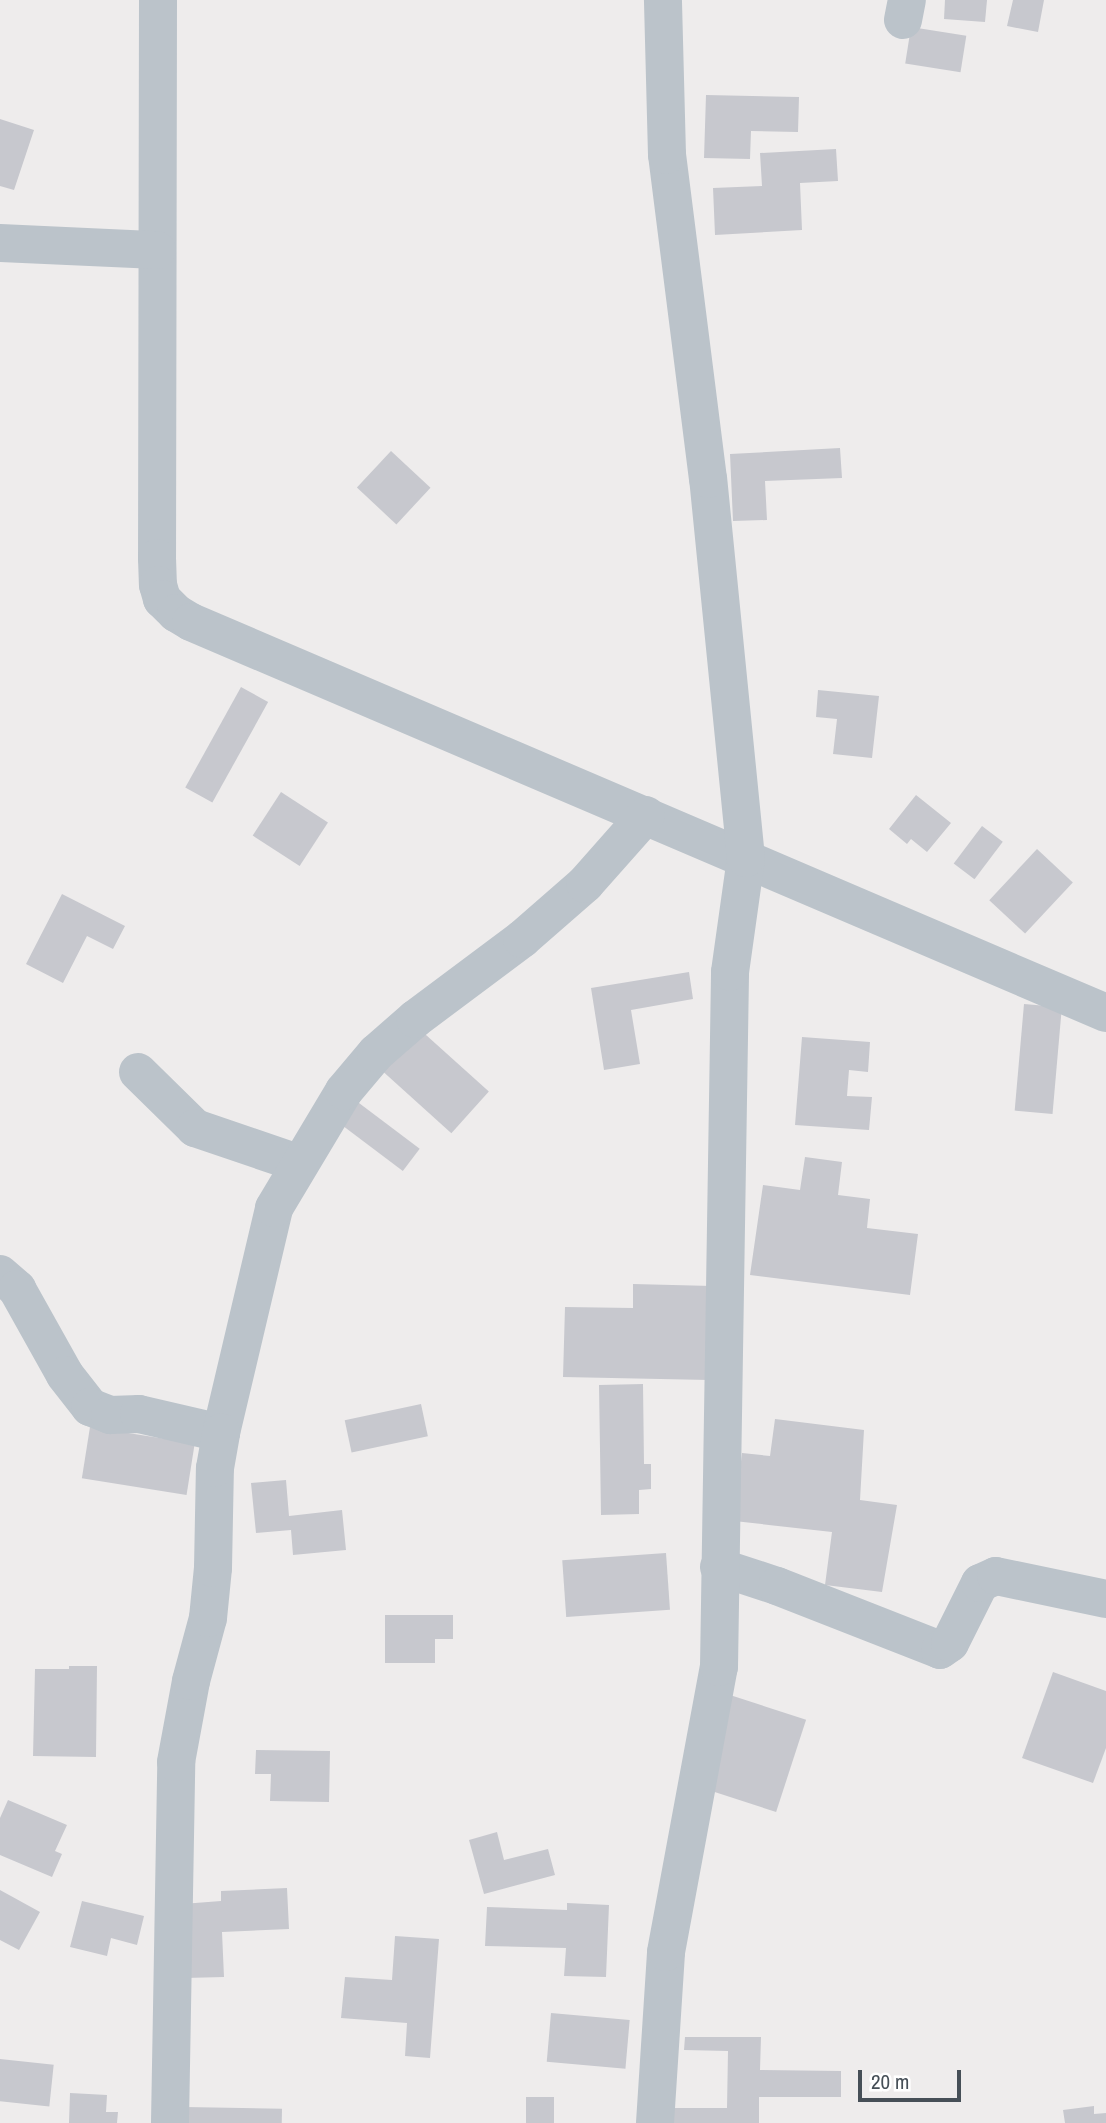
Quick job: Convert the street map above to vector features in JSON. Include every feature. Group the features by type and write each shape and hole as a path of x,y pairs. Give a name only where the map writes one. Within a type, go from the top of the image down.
{"street":[{"path":"158,0 158,585 162,599 176,613 191,622 1106,1013"},
{"path":"655,2123 666,1952 719,1667 730,972 746,858 708,479 667,155 663,0"},
{"path":"0,243 157,250"},
{"path":"170,2123 176,1762 191,1681 208,1618 213,1568 215,1468 221,1433 274,1208 298,1163 344,1091 376,1053 415,1019 522,939 585,884 646,815"},
{"path":"138,1072 195,1128 298,1163"},
{"path":"0,1274 17,1289 65,1375 90,1407 110,1415 139,1414 221,1433"},
{"path":"719,1567 777,1586 940,1650 950,1643 980,1583 996,1576 1106,1599"}],"building":[{"path":"945,0 987,0 985,22 944,19"},
{"path":"1013,0 1044,0 1038,32 1007,26"},
{"path":"911,27 966,36 961,72 905,64"},
{"path":"706,95 799,97 798,132 751,131 750,159 704,158"},
{"path":"0,119 34,130 14,190 0,186"},
{"path":"836,149 838,181 800,183 802,230 715,235 713,188 762,186 760,153"},
{"path":"840,448 842,478 765,481 767,520 733,521 730,454"},
{"path":"391,451 430,488 396,524 357,488"},
{"path":"241,687 268,702 212,803 185,788"},
{"path":"818,690 879,696 872,758 833,754 837,719 816,717"},
{"path":"281,792 328,822 300,866 253,836"},
{"path":"916,795 951,823 927,852 911,839 907,844 889,829"},
{"path":"982,826 1003,842 974,879 954,864"},
{"path":"1037,849 1073,882 1025,934 989,900"},
{"path":"62,894 125,926 113,949 87,936 63,983 26,964"},
{"path":"689,972 693,999 631,1010 640,1064 604,1070 591,988"},
{"path":"1024,1004 1062,1007 1053,1114 1015,1111"},
{"path":"416,1026 489,1092 451,1133 379,1068"},
{"path":"802,1037 870,1042 868,1072 849,1070 847,1096 872,1097 869,1130 795,1125"},
{"path":"355,1100 420,1149 403,1171 338,1122"},
{"path":"805,1157 842,1162 838,1195 870,1199 867,1228 918,1234 910,1295 750,1275 763,1185 800,1190"},
{"path":"633,1284 712,1286 709,1380 563,1377 565,1307 633,1308"},
{"path":"643,1384 644,1464 651,1464 651,1489 639,1490 639,1514 601,1515 599,1385"},
{"path":"421,1404 428,1436 352,1452 345,1420"},
{"path":"775,1419 864,1430 860,1500 897,1505 882,1592 825,1585 832,1532 734,1521 742,1453 770,1456"},
{"path":"90,1427 195,1444 187,1495 82,1478"},
{"path":"286,1480 289,1516 342,1510 346,1550 293,1555 291,1530 256,1533 251,1483"},
{"path":"666,1553 670,1610 566,1617 562,1560"},
{"path":"385,1615 453,1615 453,1639 435,1639 435,1663 385,1663"},
{"path":"69,1666 97,1666 96,1757 33,1756 35,1669 69,1669"},
{"path":"1053,1672 1106,1691 1106,1748 1093,1783 1022,1758"},
{"path":"730,1695 806,1720 776,1812 700,1787"},
{"path":"256,1750 330,1751 329,1802 270,1801 271,1774 255,1774"},
{"path":"8,1800 67,1825 55,1851 62,1854 52,1877 0,1855 0,1818"},
{"path":"497,1832 504,1860 548,1849 555,1875 484,1894 469,1840"},
{"path":"287,1888 289,1929 222,1932 224,1977 185,1978 182,1904 221,1901 221,1891"},
{"path":"0,1890 40,1912 19,1950 0,1940"},
{"path":"82,1901 144,1916 137,1945 111,1938 107,1956 70,1947"},
{"path":"567,1903 609,1905 606,1977 564,1976 566,1948 485,1946 487,1907 567,1910"},
{"path":"395,1936 439,1939 430,2058 405,2056 407,2023 341,2018 345,1977 392,1980"},
{"path":"551,2013 630,2020 625,2069 547,2062"},
{"path":"685,2037 761,2037 760,2070 841,2071 841,2097 759,2097 759,2123 673,2123 673,2108 727,2108 728,2051 684,2050"},
{"path":"0,2059 54,2065 49,2106 0,2101"},
{"path":"70,2093 107,2095 106,2112 118,2112 117,2123 69,2123"},
{"path":"526,2097 554,2097 554,2123 526,2123"},
{"path":"1094,2106 1094,2114 1106,2113 1106,2123 1065,2123 1063,2110"},
{"path":"185,2107 282,2109 282,2123 185,2123"}]}
